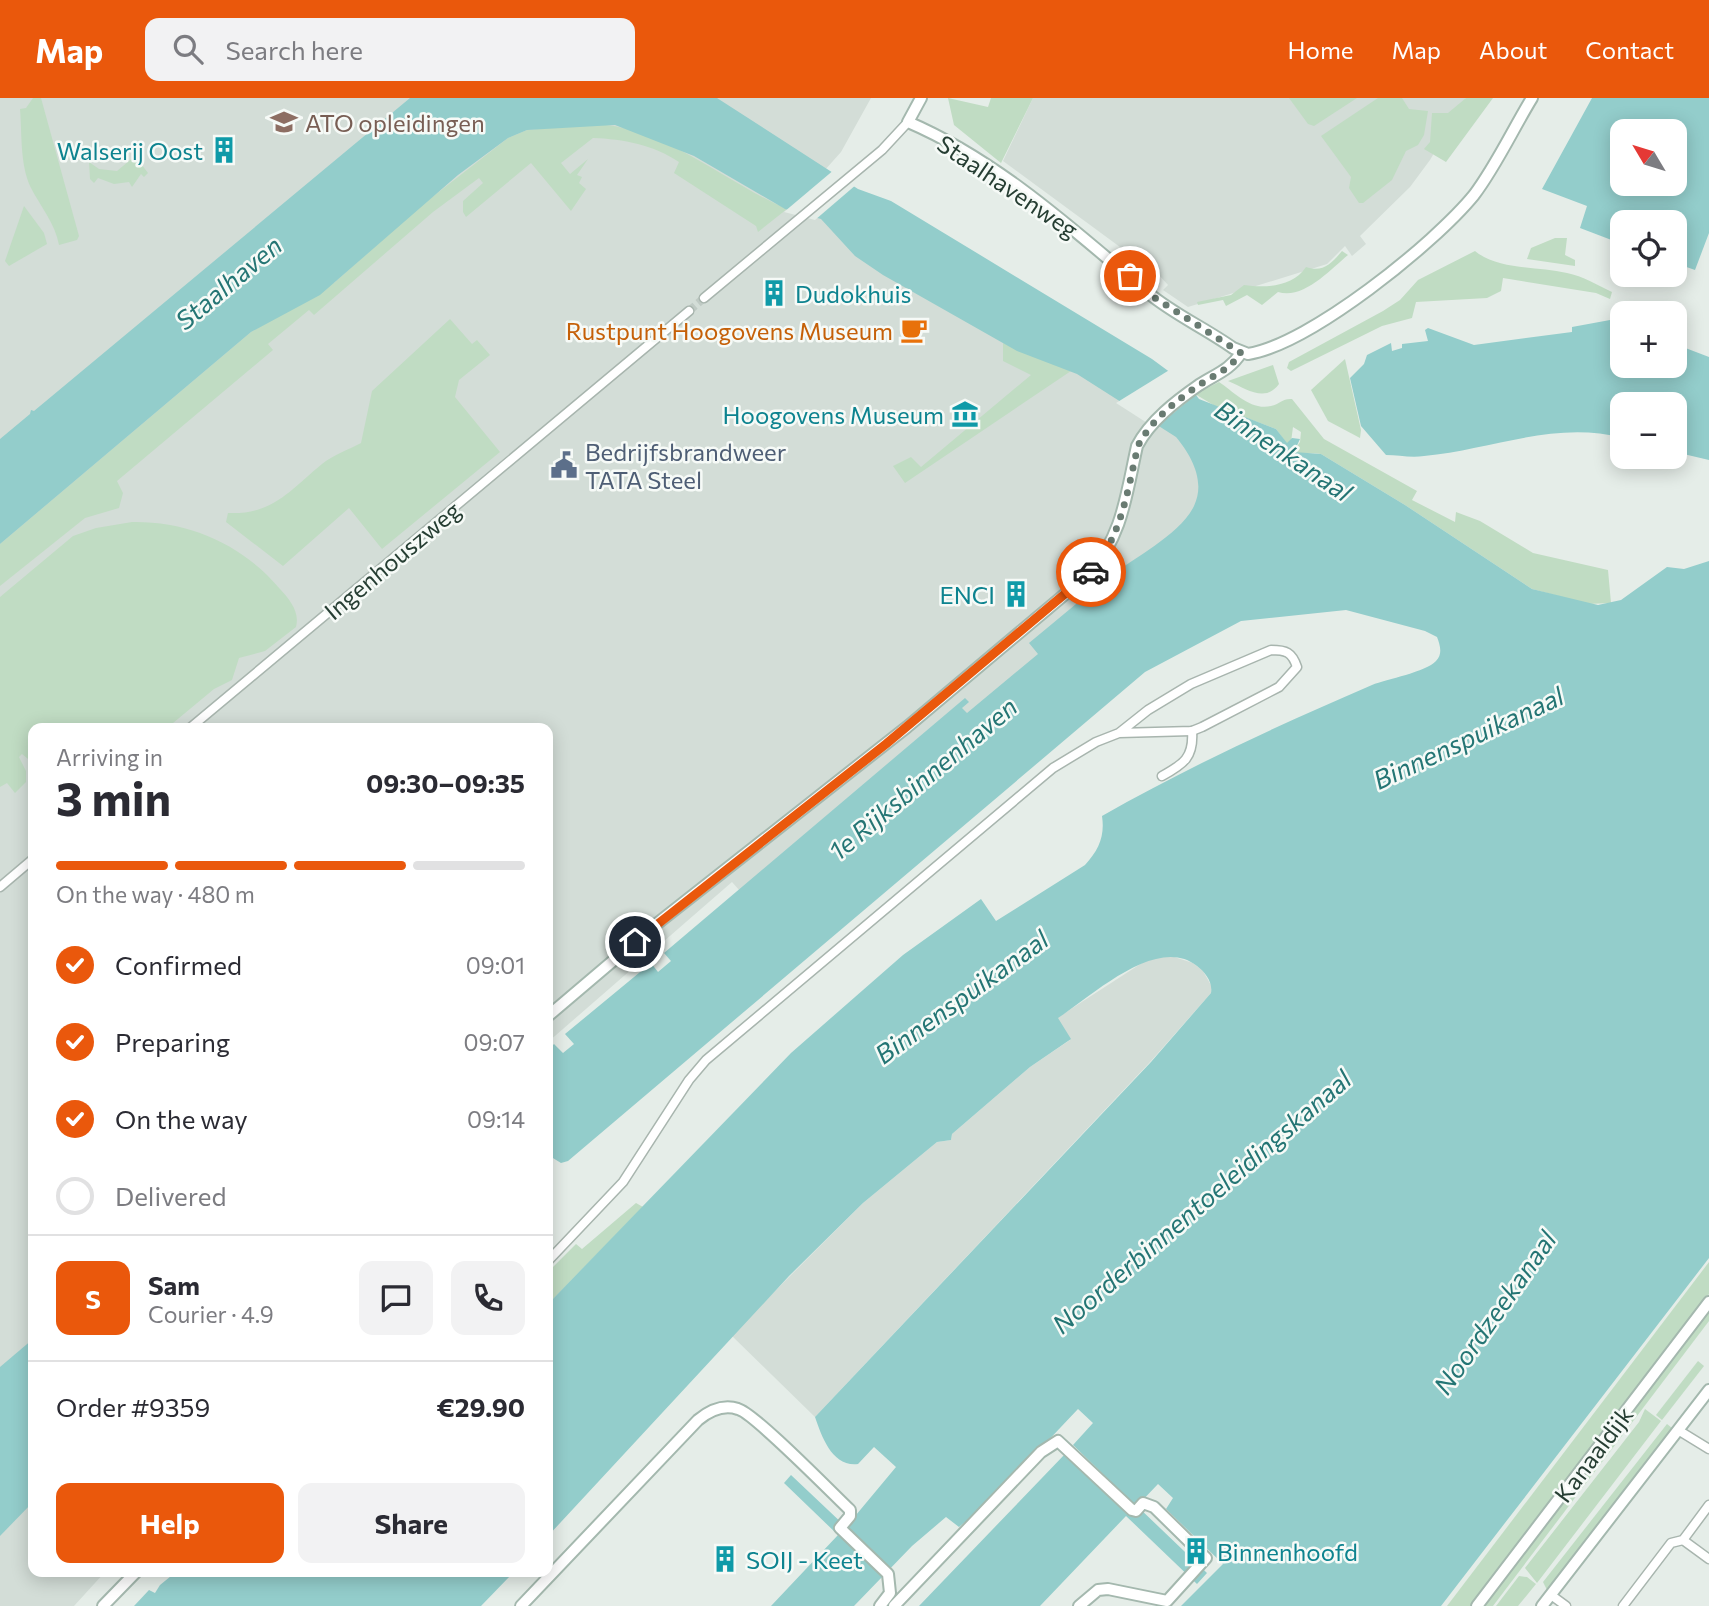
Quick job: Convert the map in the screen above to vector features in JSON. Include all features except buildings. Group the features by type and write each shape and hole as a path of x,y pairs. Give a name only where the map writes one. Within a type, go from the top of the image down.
{"street":[{"path":"704,298 873,156 908,122 921,98"},
{"path":"553,1012 654,926 886,744 1089,574 1108,552 1116,533 1138,446 1150,427 1203,383 1225,372 1241,353 1258,352 1322,320 1374,283 1450,220 1475,194 1532,98"},
{"name":"Staalhavenweg","path":"908,122 985,165 1111,258 1149,294 1241,353"},
{"name":"Ingenhouszweg","path":"196,723 689,311"},
{"path":"553,1256 623,1182 689,1080 706,1060 1053,768 1096,742 1119,733 1148,710 1191,684 1271,650 1284,650 1293,655 1297,667 1279,687 1192,731 1119,733"},
{"path":"1162,776 1188,760 1193,746 1192,731"},
{"path":"0,887 28,863"},
{"name":"Kanaaldijk","path":"1477,1606 1709,1302"},
{"path":"1542,1606 1709,1390"},
{"path":"553,1572 698,1420 709,1412 729,1407 752,1416 850,1510 840,1528 888,1574 890,1593 880,1606"},
{"path":"1678,1430 1709,1449"},
{"path":"894,1606 1041,1452 1058,1441 1132,1510 1147,1503 1154,1507 1206,1558 1170,1598 1156,1601 1108,1589 1098,1590 1079,1606"},
{"path":"1623,1606 1671,1543 1683,1540 1709,1506"},
{"path":"1683,1540 1709,1559"},
{"path":"103,1606 131,1577"},
{"path":"521,1606 549,1577"},
{"path":"1551,1595 1566,1606"}],"shaded area":[{"path":"0,98 871,98 841,152 816,180 1202,449 1210,501 1183,536 748,900 732,882 553,1038 553,723 28,723 28,1577 100,1577 74,1606 0,1606"},
{"path":"1033,98 1466,98 1430,160 1410,187 1360,236 1366,244 1352,256 1345,246 1327,264 1188,307 1163,290 1168,285 1158,274 1147,276 1133,264 1135,258 1003,161"},
{"path":"1168,955 1193,963 1203,971 1212,987 1211,993 1151,1061 815,1417 731,1335 863,1203 937,1142 951,1140 952,1134 1030,1067 1070,1040 1057,1018 1145,961"}],"green space":[{"path":"33,98 41,98 79,236 77,240 59,245 51,222 30,186 24,168 20,109 26,108"},
{"path":"948,98 988,107 991,98 1033,98 1001,163 954,125"},
{"path":"1289,98 1357,98 1314,126 1308,124"},
{"path":"1378,98 1402,98 1409,109 1428,111 1424,135 1418,145 1406,151 1392,180 1363,203 1359,203 1349,188 1351,177 1321,136"},
{"path":"1466,98 1493,98 1446,162 1424,149 1430,142 1432,113 1448,113"},
{"path":"593,124 619,127 669,144 787,209 758,232 756,226 674,173 679,162 638,144 604,139 593,138 561,163 570,174 588,159 577,175 582,177 579,183 586,189 571,211 531,163 466,217 463,201 483,183 479,178 433,212 314,315 309,310 268,344 273,350 117,481 123,493 119,508 85,518 0,586 0,544 251,332 335,282 422,205 508,138 527,130"},
{"path":"135,156 148,173 144,177 141,174 132,187 129,182 114,184 98,178 94,183 90,179 89,162 99,169 117,171"},
{"path":"24,206 44,233 47,244 9,266 5,261"},
{"path":"1555,238 1567,238 1565,255 1575,260 1575,266 1527,259 1531,248"},
{"path":"1342,251 1348,255 1316,282 1297,292 1278,292 1262,305 1247,295 1226,306 1223,300 1198,305 1197,302 1231,295 1244,285 1270,286 1294,279 1306,267 1317,269 1327,266"},
{"path":"1475,251 1506,264 1579,276 1612,292 1610,299 1596,293 1503,278 1501,291 1487,298 1416,302 1412,318 1382,326 1291,371 1287,368 1289,362 1400,300 1418,280"},
{"path":"450,319 472,344 477,340 490,355 459,380 455,397 500,452 382,549 349,508 283,566 226,522 228,513 257,510 280,499 326,461 361,443 372,391"},
{"path":"1003,343 1071,371 905,483 893,466 911,457 921,467 1031,375 1003,361"},
{"path":"1345,359 1361,430 1360,438 1328,421 1311,390"},
{"path":"1273,365 1279,384 1268,393 1255,393 1228,381"},
{"path":"1219,382 1243,400 1257,406 1271,406 1292,399 1324,439 1417,491 1412,500 1455,522 1456,512 1480,521 1533,553 1608,570 1611,603 1588,604 1532,589 1405,505 1321,454 1293,452 1300,442 1301,432 1293,427 1291,442 1287,444 1276,429 1215,406 1195,394"},
{"path":"132,522 153,523 195,531 214,539 232,548 265,573 293,606 296,627 265,651 239,658 232,680 214,689 173,723 28,723 28,759 22,754 19,757 26,771 26,782 15,793 7,783 0,787 0,597 73,536 96,528"},
{"path":"636,1203 643,1207 553,1299 553,1267 576,1244 582,1249"},
{"path":"1709,1262 1709,1294 1470,1606 1447,1606"},
{"path":"1709,1309 1709,1321 1493,1606 1482,1606"},
{"path":"1698,1361 1704,1366 1662,1420 1656,1415"},
{"path":"1645,1409 1661,1421 1537,1583 1525,1568 1639,1422"},
{"path":"1667,1424 1672,1428 1547,1590 1543,1582"},
{"path":"1519,1576 1527,1577 1536,1584 1518,1606 1496,1606"}],"water":[{"path":"410,98 717,98 858,189 891,201 1152,359 1190,387 1199,399 1276,429 1287,443 1292,438 1300,439 1294,452 1321,454 1405,505 1532,589 1598,605 1621,600 1667,567 1684,569 1709,561 1709,1258 1441,1606 1181,1606 1223,1564 1166,1509 1173,1498 1158,1484 1137,1506 1207,1573 1197,1584 1126,1516 1040,1606 919,1606 1065,1454 1128,1514 1136,1506 1073,1445 1093,1423 1078,1409 969,1524 965,1522 959,1527 946,1517 912,1546 854,1606 771,1606 838,1535 784,1483 791,1475 846,1527 896,1467 874,1447 858,1464 841,1461 829,1449 815,1417 1151,1062 1211,993 1210,981 1197,966 1181,958 1163,958 1125,972 1058,1018 1071,1039 1030,1067 952,1134 951,1140 937,1142 863,1203 789,1276 553,1531 553,1299 791,1053 903,955 981,899 996,921 1085,865 1100,842 1102,816 1168,780 1269,731 1372,685 1424,669 1440,655 1437,637 1425,631 1346,610 1241,621 1145,672 568,1161 561,1163 553,1158 553,1045 563,1053 574,1044 565,1034 651,963 658,972 671,961 664,953 965,698 969,702 962,708 967,713 1038,654 1029,643 1108,578 1178,527 1194,506 1197,497 1198,478 1187,452 1176,437 1077,374 1017,351 883,275 855,256 821,219 785,209 694,156 615,125 527,130 508,138 458,175 320,295 251,332 0,544 0,439 30,414 31,410 34,411"},
{"path":"1592,98 1709,98 1709,233 1695,270 1687,267 1687,210 1610,210 1610,239 1580,228 1587,206 1542,189"},
{"path":"1610,320 1610,378 1687,378 1687,349 1709,357 1709,460 1687,455 1687,392 1610,392 1610,436 1572,432 1548,434 1419,457 1386,455 1361,426 1350,378 1364,364 1367,355 1391,343 1392,351 1402,348 1402,344 1428,341 1425,330 1428,328 1474,345 1572,332 1572,327"},
{"path":"28,1343 28,1507 0,1536 0,1367"},
{"path":"170,1577 509,1577 481,1606 134,1606 149,1590 155,1593"}],"pier":[{"path":"835,169 857,184 815,220 784,212"},
{"path":"1171,369 1198,393 1155,428 1116,403"}],"tunnel":[{"path":"689,311 704,298"}],"way so far":[{"path":"1091,572 1108,552 1116,533 1138,446 1144,433 1190,392 1225,372 1241,353 1149,294 1130,276"}],"place":[{"name":"ATO opleidingen","path":"284,122"},
{"name":"Walserij Oost","path":"224,150"},
{"name":"Dudokhuis","path":"774,293"},
{"name":"Rustpunt Hoogovens Museum","path":"914,330"},
{"name":"Hoogovens Museum","path":"965,414"},
{"name":"Bedrijfsbrandweer TATA Steel","path":"564,465"},
{"name":"ENCI","path":"1016,594"},
{"name":"Binnenhoofd","path":"1196,1551"},
{"name":"SOIJ - Keet","path":"725,1559"}],"route":[{"path":"635,942 822,796 1091,572"}],"water label":[{"name":"Staalhaven","path":"228,282"},
{"name":"Binnenkanaal","path":"1284,450"},
{"name":"Binnenspuikanaal","path":"1468,737"},
{"name":"1e Rijksbinnenhaven","path":"922,778"},
{"name":"Binnenspuikanaal","path":"961,996"},
{"name":"Noorderbinnentoeleidingskanaal","path":"1201,1201"},
{"name":"Noordzeekanaal","path":"1494,1312"}]}
